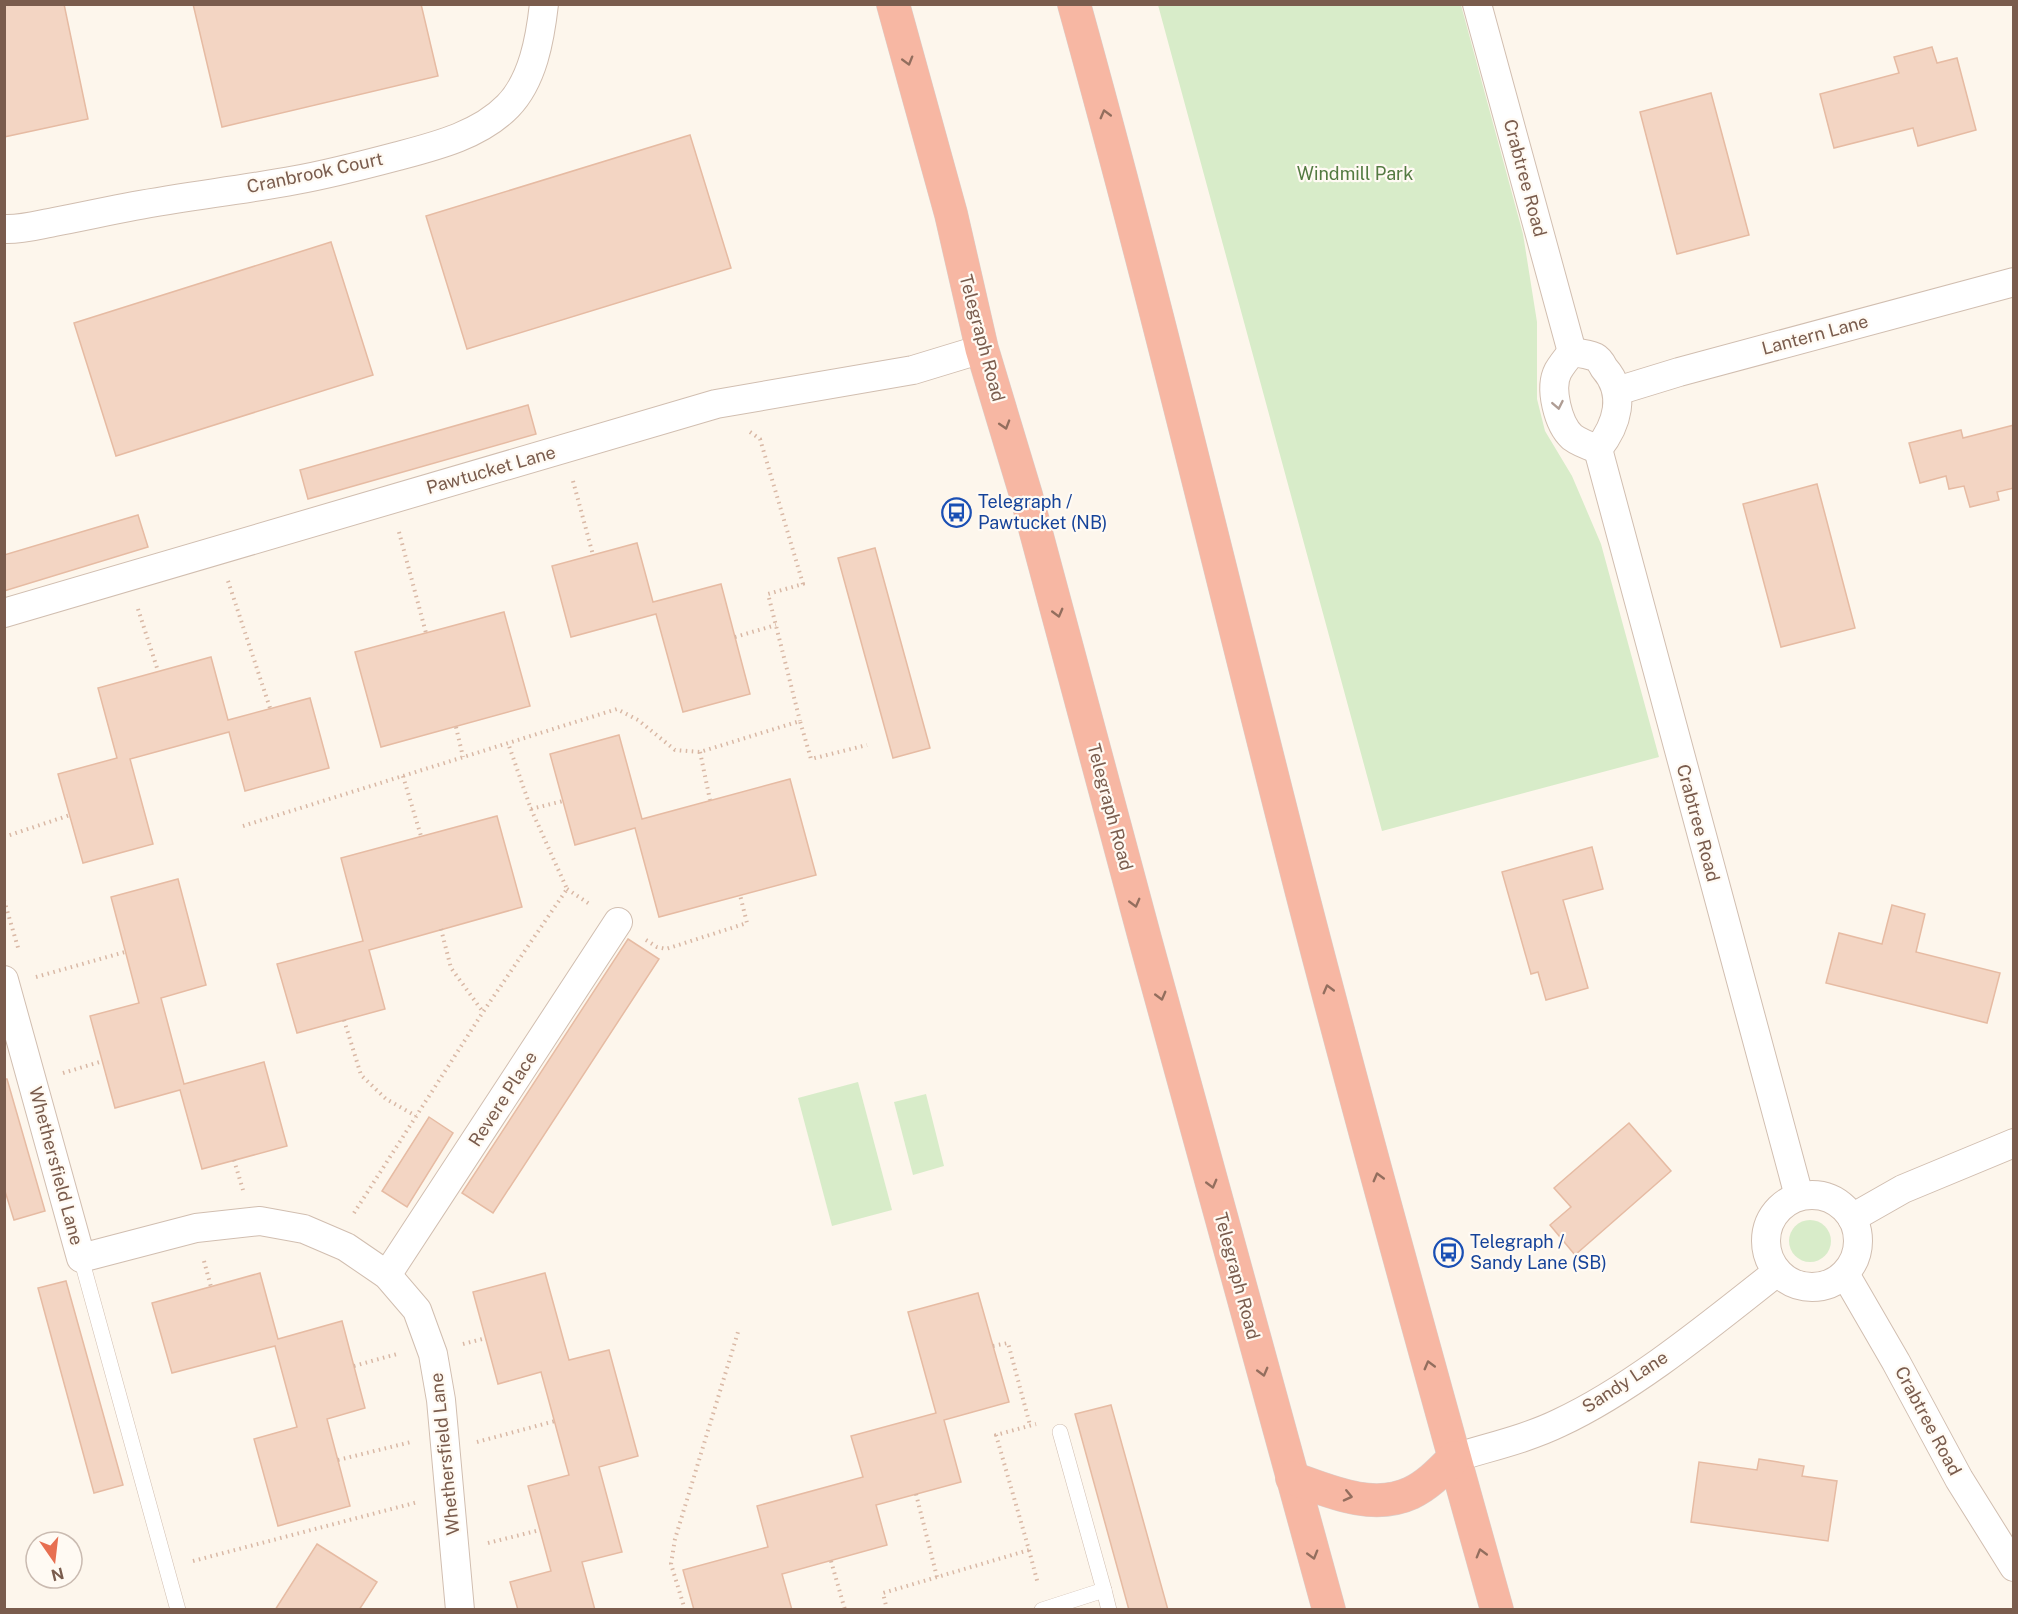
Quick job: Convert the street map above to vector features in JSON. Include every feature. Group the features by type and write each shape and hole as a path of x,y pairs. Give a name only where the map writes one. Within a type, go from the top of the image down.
{"highway":[{"name":"Telegraph Road","path":"893,4 951,213 982,349 1026,495 1329,1610"},
{"path":"1074,4 1120,171 1306,909 1497,1610"},
{"path":"1292,1479 1342,1495 1372,1501 1392,1499 1411,1493 1434,1478 1454,1458"}],"street":[{"name":"Cranbrook Court","path":"4,229 39,225 136,206 296,180 375,162 465,135 487,123 508,106 520,90 532,63 542,26 544,4"},
{"name":"Crabtree Road","path":"1477,4 1572,352"},
{"name":"Lantern Lane","path":"1617,391 1679,372 2013,282"},
{"name":"Pawtucket Lane","path":"4,613 716,404 913,370 982,349"},
{"path":"1572,352 1596,358 1610,374 1617,391 1617,413 1608,435 1598,449 1570,435 1561,419 1556,392 1557,373 1572,352"},
{"name":"Crabtree Road","path":"1598,449 1799,1196"},
{"name":"Revere Place","path":"387,1275 618,922"},
{"name":"Whethersfield Lane","path":"17,972 81,1258 196,1228 260,1221 304,1229 346,1247 387,1275 417,1310 433,1354 441,1400 460,1610"},
{"path":"1852,1218 1903,1189 2013,1143"},
{"path":"1814,1195 1829,1198 1842,1206 1852,1218 1858,1232 1858,1247 1854,1262 1845,1274 1829,1285 1811,1288 1792,1284 1777,1272 1768,1259 1765,1244 1767,1229 1774,1214 1799,1196 1814,1195"},
{"name":"Sandy Lane","path":"1454,1458 1542,1430 1592,1405 1639,1375 1777,1272"},
{"name":"Crabtree Road","path":"1845,1274 1896,1362 1959,1479 2013,1568"}],"lane":[{"path":"81,1258 178,1610"},
{"path":"1060,1432 1109,1610"},
{"path":"1042,1610 1104,1590"}],"path":[{"path":"743,428 760,439 803,584 768,594 811,759 867,745"},
{"path":"570,470 593,555"},
{"path":"399,532 426,633"},
{"path":"224,570 270,708"},
{"path":"138,607 158,671"},
{"path":"735,637 776,625"},
{"path":"243,826 617,710 638,720 675,750 700,752 800,721"},
{"path":"456,727 463,758"},
{"path":"508,743 531,809 567,889 657,947 666,949 747,923 740,896"},
{"path":"700,752 710,800"},
{"path":"403,776 421,836"},
{"path":"531,809 563,801"},
{"path":"4,837 70,815"},
{"path":"348,1222 483,1012 567,889"},
{"path":"4,900 17,972 125,952"},
{"path":"441,930 451,968 483,1012"},
{"path":"344,1020 361,1075 386,1099 416,1116"},
{"path":"53,1076 103,1061"},
{"path":"234,1160 245,1196"},
{"path":"202,1252 211,1287"},
{"path":"685,1610 671,1564 675,1539 738,1332"},
{"path":"453,1347 486,1338"},
{"path":"993,1346 1008,1343 1030,1425"},
{"path":"354,1366 401,1353"},
{"path":"1039,1588 996,1435 1056,1418 1060,1432"},
{"path":"466,1445 555,1421"},
{"path":"338,1460 418,1441"},
{"path":"916,1494 937,1577"},
{"path":"186,1563 424,1501"},
{"path":"487,1543 540,1530"},
{"path":"887,1610 883,1593 1029,1550"},
{"path":"831,1561 844,1610"}],"green space":[{"name":"Windmill Park","path":"1158,5 1461,5 1523,234 1537,322 1537,399 1545,431 1572,476 1601,544 1659,757 1382,831"},
{"path":"858,1082 892,1210 832,1226 798,1098"},
{"path":"926,1094 944,1166 913,1175 894,1102"},
{"path":"1810,1220 1818,1221 1825,1226 1830,1233 1830,1249 1825,1256 1818,1261 1810,1262 1802,1261 1795,1256 1790,1249 1789,1241 1790,1233 1795,1226 1802,1221"}],"building":[{"path":"4,4 64,4 88,119 4,137"},
{"path":"193,4 421,4 438,76 222,127"},
{"path":"1932,47 1937,63 1957,58 1976,130 1918,146 1913,128 1834,148 1820,94 1899,73 1894,57"},
{"path":"1711,93 1749,235 1677,254 1640,112"},
{"path":"690,135 731,268 467,349 426,216"},
{"path":"331,242 373,375 116,456 74,323"},
{"path":"528,405 536,434 308,499 300,470"},
{"path":"2014,425 2014,488 1997,492 1999,500 1970,507 1964,486 1949,489 1946,476 1920,483 1909,443 1961,430 1963,438"},
{"path":"1817,484 1855,628 1781,647 1743,504"},
{"path":"138,515 148,547 4,591 4,555"},
{"path":"637,543 653,602 721,584 750,694 683,712 656,614 571,637 552,566"},
{"path":"875,548 930,748 893,758 838,558"},
{"path":"504,612 530,706 381,747 355,652"},
{"path":"211,657 228,720 310,698 329,768 245,791 229,732 130,759 153,844 83,863 58,774 117,758 98,688"},
{"path":"619,735 642,819 790,779 816,875 659,917 635,828 575,845 550,754"},
{"path":"497,816 522,907 369,950 385,1009 297,1033 277,964 363,941 341,858"},
{"path":"1592,847 1603,889 1563,900 1588,988 1546,1000 1538,972 1531,974 1502,872"},
{"path":"178,879 206,985 161,998 184,1084 264,1062 287,1146 202,1169 180,1090 115,1108 90,1016 139,1003 111,897"},
{"path":"1892,905 1925,914 1916,952 2000,973 1987,1023 1826,983 1839,933 1882,944"},
{"path":"628,939 659,959 493,1213 462,1193"},
{"path":"4,1079 7,1079 45,1211 14,1220 4,1188"},
{"path":"429,1117 453,1133 407,1207 382,1191"},
{"path":"1629,1123 1671,1171 1575,1255 1550,1225 1571,1207 1554,1188"},
{"path":"260,1273 278,1339 342,1321 365,1408 327,1419 350,1506 278,1526 254,1439 297,1427 275,1346 172,1373 152,1303"},
{"path":"545,1273 569,1360 609,1350 638,1456 599,1467 622,1552 582,1562 595,1610 518,1610 510,1582 551,1571 528,1486 569,1475 541,1372 498,1384 473,1292"},
{"path":"66,1281 123,1485 94,1493 38,1288"},
{"path":"978,1293 1009,1402 944,1420 961,1482 876,1505 887,1545 782,1574 792,1610 694,1610 683,1570 768,1547 757,1506 863,1477 851,1436 936,1413 908,1312"},
{"path":"1111,1405 1168,1610 1129,1610 1075,1414"},
{"path":"1759,1459 1804,1466 1802,1476 1837,1481 1828,1541 1691,1522 1699,1462 1757,1470"},
{"path":"317,1544 377,1582 359,1610 275,1610"}],"place":[{"name":"Telegraph / Pawtucket (NB)","path":"957,512"},
{"name":"Telegraph / Sandy Lane (SB)","path":"1449,1252"}]}
